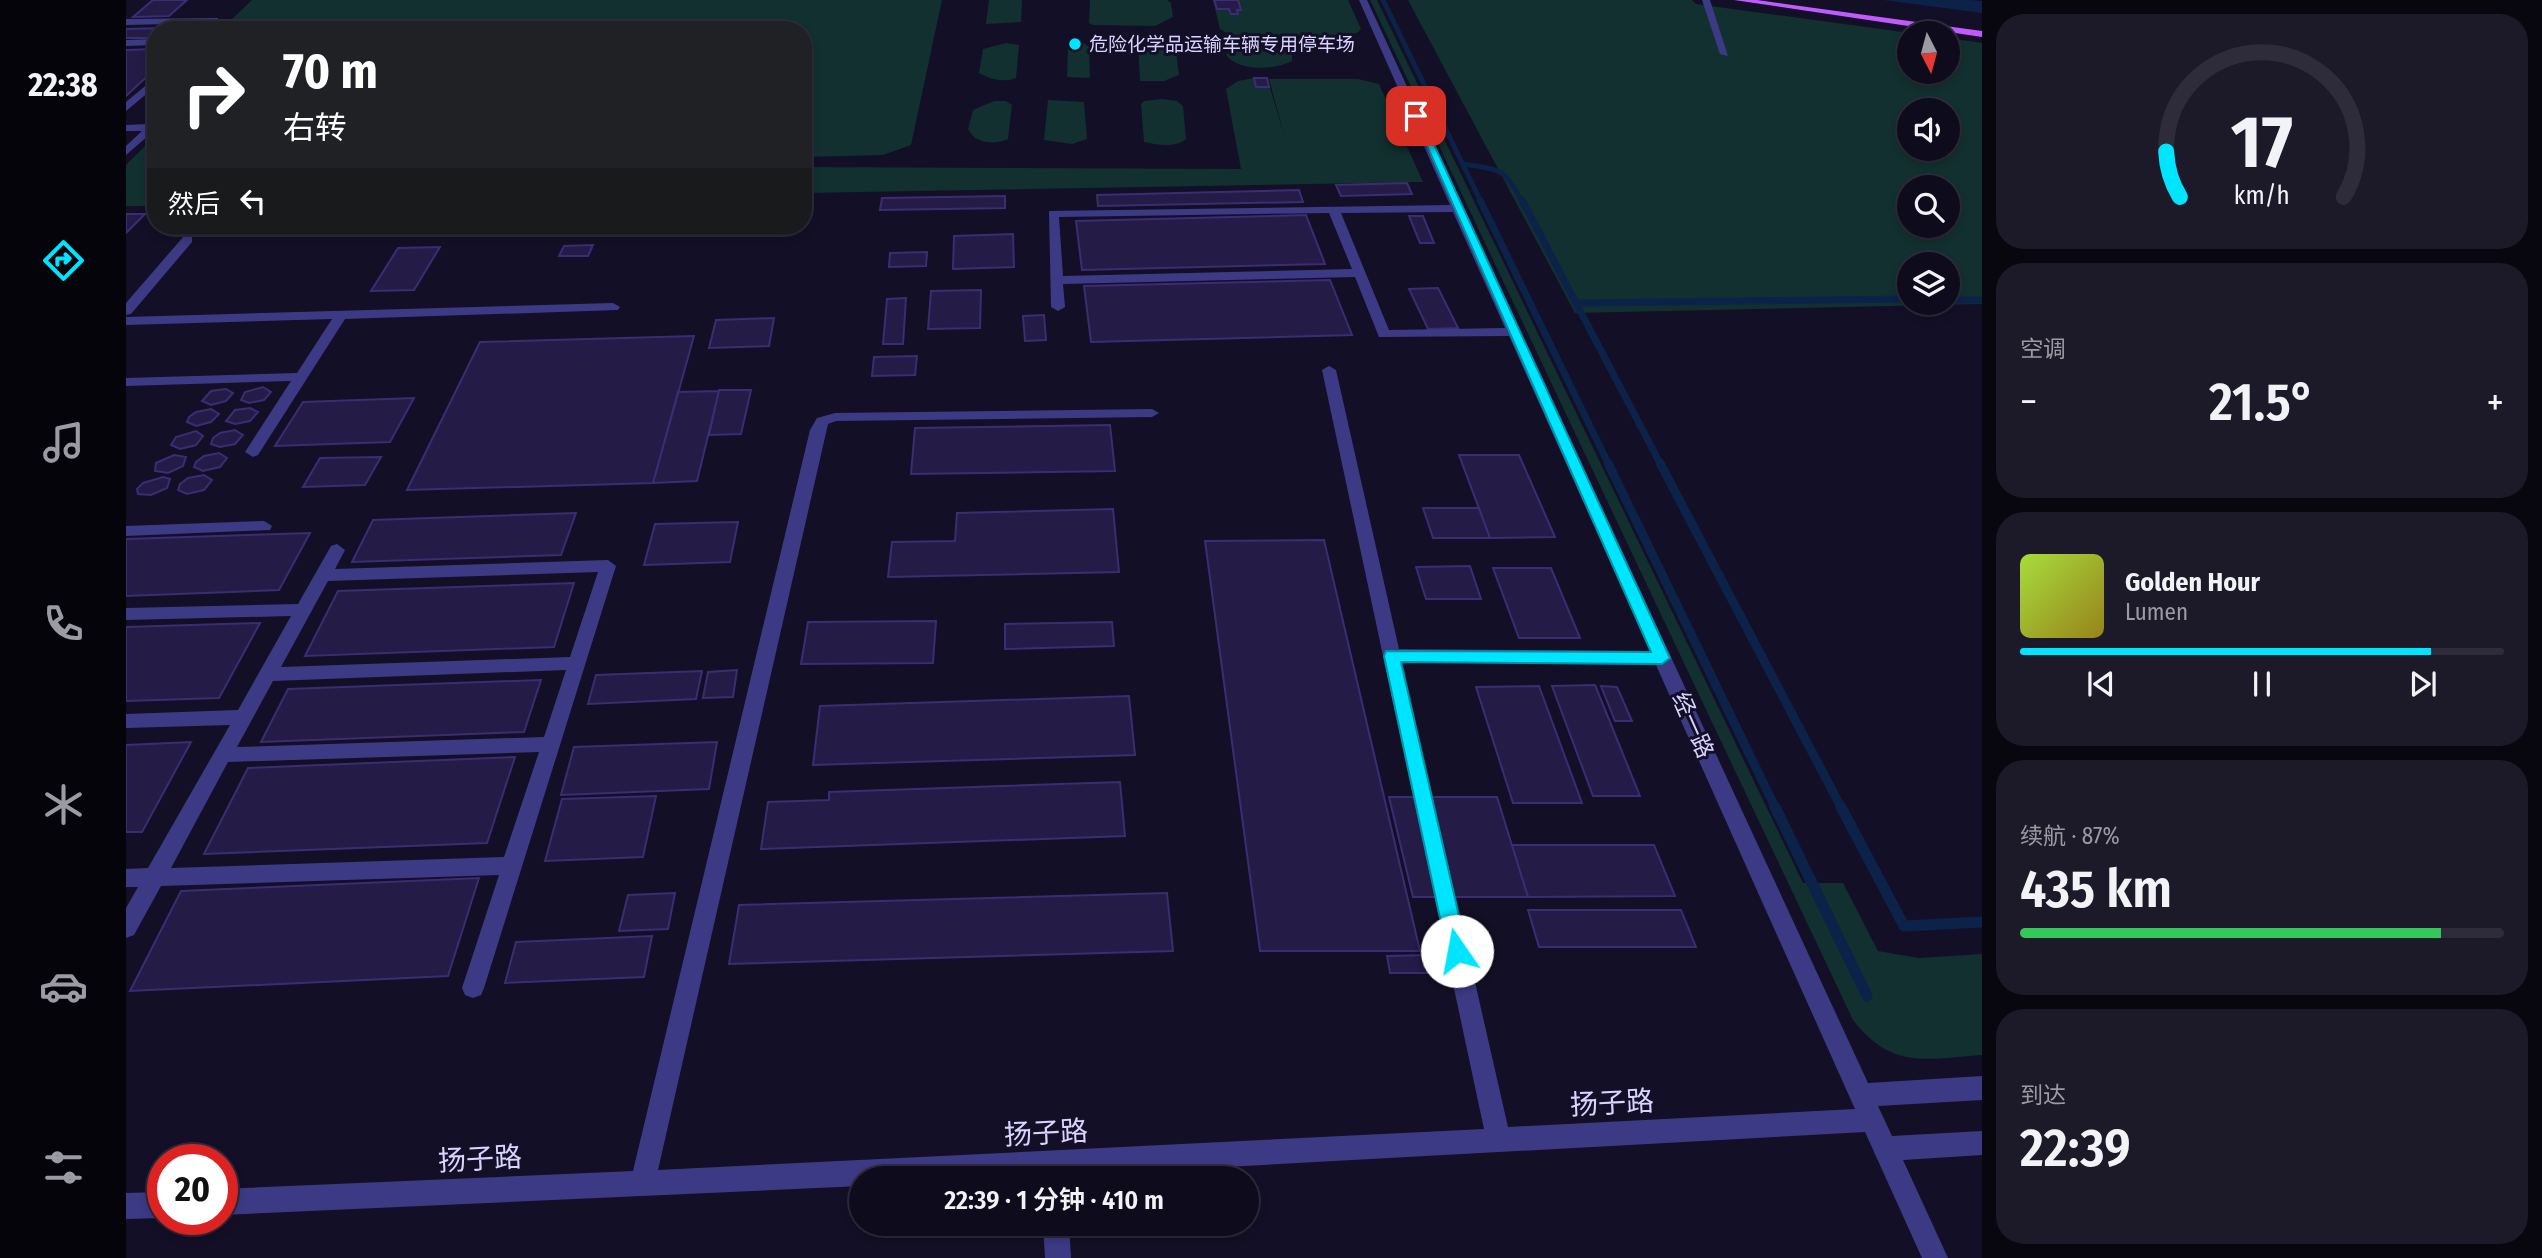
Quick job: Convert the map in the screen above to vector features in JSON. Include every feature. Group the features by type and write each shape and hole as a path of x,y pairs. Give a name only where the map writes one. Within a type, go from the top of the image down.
{"main road":[{"path":"1738,0 1982,34"},
{"path":"1781,0 1982,27"}],"street":[{"name":"经一路","path":"1363,0 1935,1258"},
{"path":"1706,0 1725,54"},
{"path":"170,21 214,21"},
{"path":"126,22 147,22"},
{"path":"126,43 147,42"},
{"path":"126,108 147,88"},
{"path":"126,128 147,126"},
{"path":"126,152 147,131"},
{"path":"1058,307 1053,214 1458,208"},
{"path":"1334,210 1384,334 1515,332"},
{"path":"126,334 130,318 188,239"},
{"path":"1056,280 1360,273"},
{"path":"130,318 613,307"},
{"path":"253,452 341,314"},
{"path":"1329,370 1499,1140"},
{"path":"126,382 301,377"},
{"path":"643,1183 817,430 822,421 835,417 1152,414"},
{"path":"126,531 264,526"},
{"path":"126,928 337,550"},
{"path":"323,575 608,566 473,988"},
{"path":"126,614 304,610"},
{"path":"1392,656 1662,658"},
{"path":"268,674 577,663"},
{"path":"126,720 244,717"},
{"path":"223,755 551,744"},
{"path":"126,878 512,866"},
{"path":"1861,1095 1982,1088"},
{"name":"扬子路","path":"1126,1166 1499,1140 1872,1120"},
{"path":"1885,1149 1982,1143"},
{"name":"扬子路","path":"238,1201 643,1183 849,1177"},
{"path":"126,1206 147,1205"},
{"path":"1057,1236 1058,1258"}],"green space":[{"path":"252,0 942,0 911,145 883,155 812,157 812,21 230,21"},
{"path":"989,0 1022,0 1021,22 986,24"},
{"path":"1090,0 1167,0 1171,3 1173,17 1155,26 1093,25 1089,23"},
{"path":"1213,0 1348,0 1361,29 1357,33 1342,35 1230,35 1220,29"},
{"path":"1370,0 1377,0 1803,883 1843,883 1878,951 1919,958 1982,954 1982,1055 1926,1059 1896,1054 1867,1036 1853,1020"},
{"path":"1408,0 1692,0 1696,4 1897,31 1897,84 1960,84 1960,40 1982,43 1982,304 1960,304 1960,252 1897,252 1897,306 1575,313"},
{"path":"1006,43 1019,45 1016,78 997,80 979,73 983,49"},
{"path":"1084,43 1089,47 1088,78 1067,77 1068,46"},
{"path":"1144,43 1167,46 1176,51 1179,75 1164,81 1140,81 1138,45"},
{"path":"1266,46 1287,50 1292,55 1292,61 1258,68 1239,64 1226,55 1239,48"},
{"path":"1267,78 1284,135 1269,79 1358,79 1379,84 1423,182 812,193 812,167 1241,169 1226,89 1238,81"},
{"path":"1048,100 1084,102 1087,139 1072,144 1044,140"},
{"path":"994,101 1006,101 1012,105 1008,139 986,142 975,138 968,129 973,110"},
{"path":"1144,101 1177,101 1183,106 1186,139 1177,144 1144,142 1141,104"},
{"path":"147,144 147,206 126,206 126,165"}],"water":[{"path":"1883,0 1982,1 1982,13"}],"building":[{"path":"153,0 187,0 169,16 133,17"},
{"path":"1214,0 1238,0 1241,10 1237,10 1238,14 1231,14 1229,9 1217,9"},
{"path":"147,28 147,38 126,38 126,29"},
{"path":"147,49 147,76 126,96 126,50"},
{"path":"1254,78 1267,78 1269,87 1256,87"},
{"path":"1407,183 1412,194 1341,196 1336,185"},
{"path":"1299,190 1303,202 1098,206 1097,195"},
{"path":"1005,196 1005,208 880,210 882,198"},
{"path":"126,214 145,214 126,233"},
{"path":"1306,215 1325,264 1082,270 1076,221"},
{"path":"1409,216 1423,216 1434,243 1420,243"},
{"path":"1013,234 1014,267 953,269 954,236"},
{"path":"593,245 588,256 559,256 564,246"},
{"path":"440,247 414,290 371,291 398,248"},
{"path":"927,252 926,266 889,267 890,253"},
{"path":"1330,280 1352,335 1091,342 1084,286"},
{"path":"1438,288 1458,328 1428,329 1409,289"},
{"path":"981,290 980,328 928,329 931,291"},
{"path":"906,298 903,344 883,344 887,299"},
{"path":"1044,315 1046,340 1025,341 1023,316"},
{"path":"774,318 769,346 709,348 716,320"},
{"path":"694,336 653,483 407,490 480,342"},
{"path":"917,356 915,375 872,376 874,357"},
{"path":"263,387 271,392 264,400 249,403 241,400 245,392"},
{"path":"226,389 233,393 226,401 211,405 202,401 211,391"},
{"path":"719,390 751,390 741,434 709,435"},
{"path":"719,391 697,481 653,483 678,392"},
{"path":"414,398 390,442 275,446 303,402"},
{"path":"250,408 258,412 250,421 235,424 226,421 235,410"},
{"path":"211,409 219,414 211,422 196,426 187,422 196,412"},
{"path":"1110,425 1115,471 911,474 915,428"},
{"path":"235,430 243,435 235,444 220,447 211,444 213,438 220,433"},
{"path":"196,431 203,436 196,445 180,449 171,445 176,437"},
{"path":"219,453 227,458 220,467 203,471 194,467 204,456"},
{"path":"174,455 186,457 183,466 168,473 155,471 156,463"},
{"path":"1459,455 1519,455 1555,537 1490,538"},
{"path":"381,457 365,485 303,487 320,458"},
{"path":"204,475 212,480 204,490 187,494 178,490 180,484 188,478"},
{"path":"163,477 170,479 167,488 151,495 138,494 137,489 143,483"},
{"path":"1423,508 1479,508 1490,538 1433,538"},
{"path":"1113,509 1119,572 888,577 892,542 955,541 957,513"},
{"path":"576,513 561,555 352,562 373,520"},
{"path":"738,522 730,562 644,565 655,524"},
{"path":"310,533 279,590 126,596 126,539"},
{"path":"1324,540 1420,951 1260,951 1205,541"},
{"path":"1470,566 1481,599 1426,599 1416,567"},
{"path":"1493,568 1551,568 1580,638 1519,638"},
{"path":"574,583 554,647 305,656 338,591"},
{"path":"936,621 933,663 801,664 808,622"},
{"path":"1112,622 1114,646 1005,649 1005,624"},
{"path":"260,623 219,698 126,701 126,627"},
{"path":"737,670 733,697 703,698 708,672"},
{"path":"702,671 696,699 588,704 596,675"},
{"path":"541,680 524,732 261,742 288,689"},
{"path":"1595,685 1640,796 1593,796 1552,686"},
{"path":"1539,686 1582,803 1513,803 1476,687"},
{"path":"1601,686 1617,687 1632,721 1615,721"},
{"path":"1129,696 1135,755 813,765 820,706"},
{"path":"191,742 142,832 126,832 126,745"},
{"path":"717,742 709,789 561,795 574,747"},
{"path":"515,757 487,843 204,854 248,768"},
{"path":"1120,782 1125,836 761,849 768,802 829,800 829,792"},
{"path":"656,796 643,857 545,861 562,799"},
{"path":"1389,797 1497,797 1528,897 1413,897"},
{"path":"1512,845 1654,845 1675,896 1528,897"},
{"path":"479,878 448,976 130,991 181,891"},
{"path":"675,893 668,929 619,931 628,895"},
{"path":"1167,893 1173,951 729,964 739,905"},
{"path":"1528,910 1681,910 1696,947 1539,947"},
{"path":"652,936 644,977 505,983 516,942"},
{"path":"1430,955 1435,973 1390,973 1387,956"}],"waterway":[{"path":"1383,0 1481,202"},
{"path":"1463,164 1500,172 1510,182 1522,202"},
{"path":"1480,200 1609,465"},
{"path":"1522,200 1576,303"},
{"path":"1576,303 1897,299"},
{"path":"1960,300 1982,300"},
{"path":"1576,303 1661,465"},
{"path":"1608,463 1776,809"},
{"path":"1660,463 1842,809"},
{"path":"1775,807 1867,996"},
{"path":"1841,807 1904,926 1982,922"}],"place":[{"name":"危险化学品运输车辆专用停车场","path":"1075,44"}],"route":[{"path":"1416,116 1662,658 1392,656 1457,951"}]}
